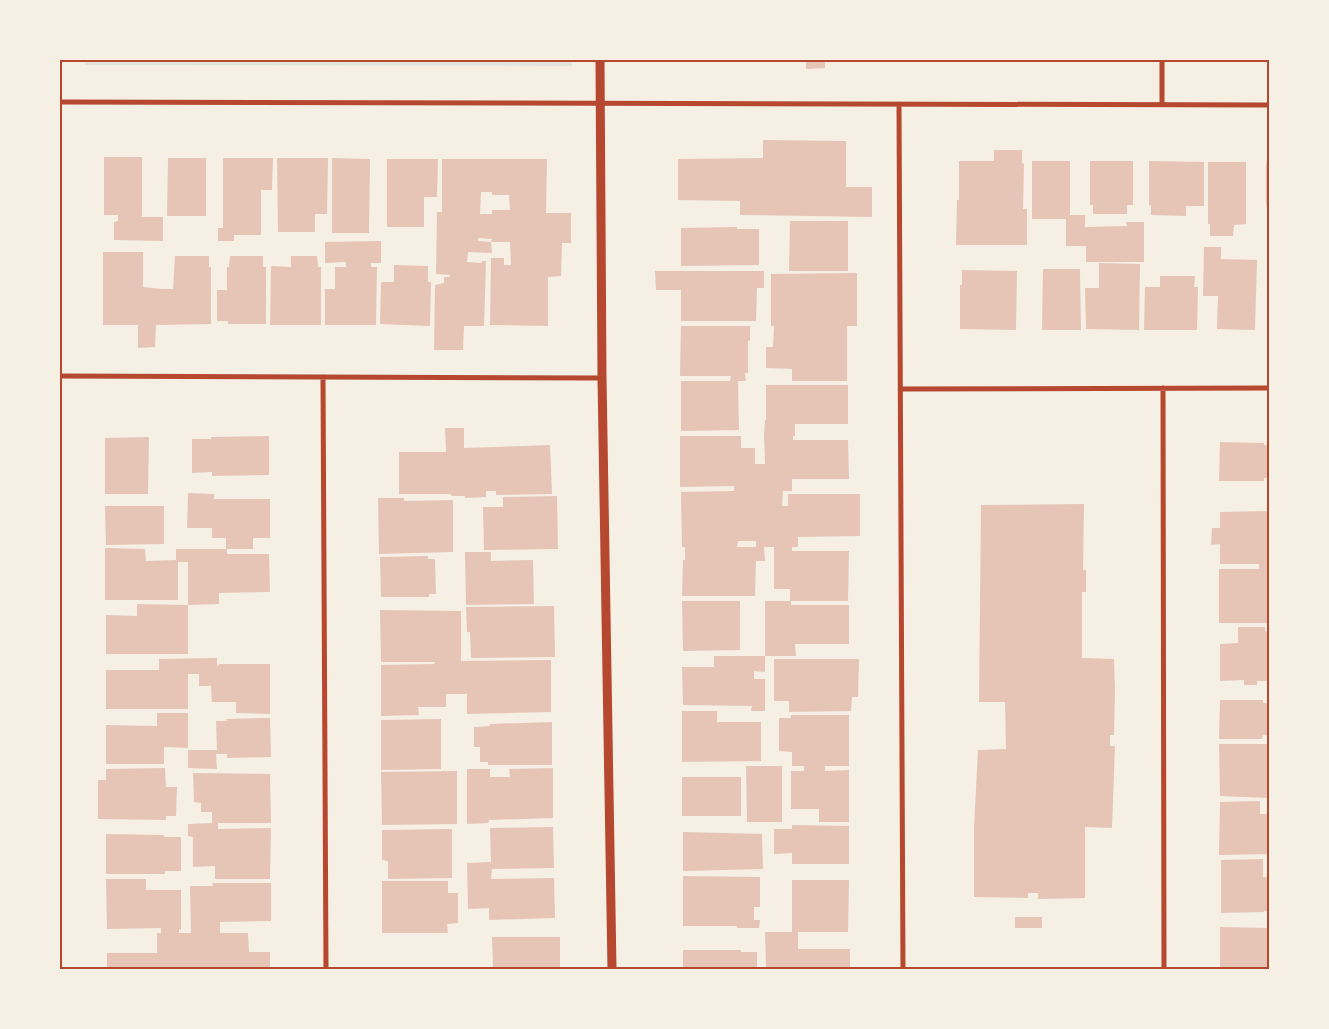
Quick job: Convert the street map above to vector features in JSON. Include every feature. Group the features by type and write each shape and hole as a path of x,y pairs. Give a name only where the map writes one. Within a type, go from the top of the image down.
{"street":[{"path":"600,60 602,378 612,969"},
{"path":"1162,60 1162,104"},
{"path":"60,102 1269,105"},
{"path":"899,104 903,969"},
{"path":"60,376 602,378"},
{"path":"323,377 326,969"},
{"path":"1163,388 1164,969"},
{"path":"900,389 1269,388"}],"shaded area":[{"path":"85,60 571,60 572,66 85,65"}],"building":[{"path":"806,60 825,60 825,68 806,69"},
{"path":"763,140 846,141 846,187 872,187 872,217 740,215 740,201 678,200 678,159 763,158"},
{"path":"994,150 1022,150 1022,163 1024,164 1023,209 1027,209 1027,245 956,245 959,161 994,161"},
{"path":"104,157 142,157 141,217 163,217 163,241 114,240 114,222 118,221 118,215 104,215"},
{"path":"168,158 206,158 206,216 167,216"},
{"path":"223,158 273,158 272,190 261,190 261,235 234,235 234,241 218,241 218,228 223,228"},
{"path":"277,158 328,158 327,214 315,214 315,232 278,232"},
{"path":"332,158 370,159 369,233 332,233"},
{"path":"387,159 438,159 437,197 424,197 424,227 387,227"},
{"path":"442,159 547,159 546,213 571,213 571,243 562,243 561,276 548,277 548,326 490,325 491,258 504,258 504,265 511,265 510,242 491,242 492,253 468,252 467,262 481,263 486,261 484,326 464,326 463,350 434,350 435,285 444,283 444,277 449,277 450,275 436,274 437,212 442,212","holes":["481,192 492,192 492,195 509,195 510,210 492,210 492,214 480,214","478,238 492,239 491,242 478,241"]},
{"path":"1032,161 1070,161 1070,215 1085,215 1085,227 1127,226 1126,222 1144,222 1144,262 1086,262 1086,246 1066,246 1066,219 1032,219"},
{"path":"1090,161 1133,161 1133,205 1127,205 1127,214 1093,214 1093,205 1090,205"},
{"path":"1149,161 1204,162 1204,206 1186,206 1186,216 1151,215 1151,205 1149,206"},
{"path":"1208,162 1246,162 1246,224 1234,225 1233,236 1210,236 1210,224 1208,224"},
{"path":"1266,162 1269,162 1269,206 1266,206"},
{"path":"790,221 848,221 848,271 789,271"},
{"path":"737,227 737,229 759,229 759,265 681,266 681,228"},
{"path":"381,241 381,263 371,263 371,267 377,267 376,325 325,325 325,289 335,289 335,267 346,267 346,262 325,263 325,242"},
{"path":"1204,247 1221,247 1221,259 1257,260 1255,330 1217,329 1218,296 1203,296"},
{"path":"103,252 143,252 143,287 162,289 173,289 175,256 209,256 209,267 211,267 211,324 156,325 155,347 138,348 138,325 103,325"},
{"path":"230,256 263,256 263,267 266,267 266,324 228,324 228,321 217,321 217,290 227,290 227,267 229,267"},
{"path":"291,256 317,256 318,267 321,267 321,325 270,325 271,266 291,267"},
{"path":"1099,263 1140,264 1139,330 1086,329 1085,288 1099,288"},
{"path":"394,265 428,266 428,282 431,282 430,326 380,324 381,282 394,282"},
{"path":"1043,269 1080,269 1081,330 1042,330"},
{"path":"962,270 1017,271 1016,330 960,329"},
{"path":"655,271 764,271 764,288 757,288 756,321 681,321 681,290 656,290"},
{"path":"857,273 857,326 847,326 847,381 792,381 792,369 766,368 766,347 773,347 774,326 771,326 771,274"},
{"path":"1160,276 1195,276 1194,287 1198,287 1197,330 1144,330 1145,287 1160,287"},
{"path":"681,326 750,326 748,373 745,373 746,381 738,381 739,430 681,431 681,381 730,381 731,376 680,376"},
{"path":"766,385 848,385 848,424 795,424 793,440 848,440 849,479 792,479 792,491 783,491 782,506 788,506 788,494 860,494 860,536 798,537 798,547 792,547 792,551 849,551 848,601 791,601 791,605 849,605 849,644 795,644 796,656 765,656 765,601 790,601 790,589 774,589 774,547 764,547 765,561 756,561 755,596 682,596 685,547 682,547 681,492 734,491 734,486 680,487 680,436 741,436 741,448 755,448 755,464 765,464 764,436","holes":["738,541 756,541 756,547 737,547"]},
{"path":"445,428 464,428 464,448 550,445 552,494 496,495 496,491 486,491 486,497 465,498 465,496 452,496 450,494 399,494 399,452 446,452"},
{"path":"269,436 269,475 212,476 212,472 192,473 192,439"},
{"path":"149,437 148,494 105,494 105,438"},
{"path":"1220,442 1264,443 1264,445 1269,445 1269,478 1264,478 1264,481 1219,481"},
{"path":"188,493 214,494 214,499 270,499 270,538 253,538 253,549 227,549 227,554 269,554 270,592 219,593 219,604 188,605 188,562 178,562 178,600 105,600 105,548 145,549 146,561 176,560 176,549 226,549 226,538 212,538 212,528 187,528"},
{"path":"557,496 558,549 484,550 483,507 503,507 503,497"},
{"path":"378,498 404,498 404,501 453,500 453,552 379,554"},
{"path":"1084,504 1083,570 1086,570 1086,592 1082,592 1082,658 1114,659 1114,735 1110,735 1110,746 1115,746 1112,828 1085,827 1085,898 1038,899 1038,893 1028,893 1028,898 974,897 974,827 978,750 1006,749 1005,702 979,702 981,505"},
{"path":"105,506 164,506 164,544 106,545"},
{"path":"1269,511 1269,623 1219,623 1219,569 1259,569 1259,564 1220,564 1220,544 1211,545 1212,528 1220,528 1220,512"},
{"path":"465,552 491,552 491,561 533,560 534,604 466,605"},
{"path":"428,556 428,559 435,559 436,594 429,594 429,597 381,597 380,557"},
{"path":"682,601 740,601 740,650 683,651"},
{"path":"137,604 188,605 188,654 106,654 106,615 137,616"},
{"path":"554,606 555,657 471,658 470,632 467,632 466,607"},
{"path":"380,610 461,611 461,661 551,660 551,712 467,714 467,694 446,694 446,707 418,707 419,715 381,716 381,665 434,664 435,662 381,662"},
{"path":"1238,627 1265,627 1265,631 1269,631 1269,681 1257,681 1257,685 1244,685 1244,680 1220,681 1220,644 1238,643"},
{"path":"714,656 765,656 765,672 754,671 754,679 765,679 765,711 751,711 752,706 683,705 682,667 714,667"},
{"path":"217,658 217,666 219,664 270,664 270,714 236,713 236,702 212,702 211,686 199,686 199,674 188,674 188,709 106,709 106,670 159,670 159,659"},
{"path":"774,659 859,659 858,697 852,697 851,711 789,712 789,701 774,701"},
{"path":"1220,700 1263,700 1263,703 1269,703 1269,735 1263,735 1262,739 1219,739"},
{"path":"682,711 717,711 717,722 761,722 761,761 682,762"},
{"path":"157,713 188,713 188,748 164,747 164,764 106,764 106,725 157,726"},
{"path":"791,715 849,715 849,766 825,766 825,771 849,770 849,822 819,822 819,809 791,809 791,771 804,771 804,766 792,766 792,752 779,751 779,718 791,718"},
{"path":"270,718 271,757 227,758 227,754 216,754 217,769 188,768 188,750 217,750 216,721"},
{"path":"441,719 441,769 381,770 381,720"},
{"path":"552,722 552,765 488,765 488,762 480,762 480,747 474,747 474,727 490,726 490,724"},
{"path":"1219,744 1269,744 1269,798 1220,796"},
{"path":"746,766 782,766 782,822 747,822"},
{"path":"165,768 166,787 177,787 176,816 166,816 166,820 98,819 98,780 106,780 106,769"},
{"path":"553,768 553,818 489,820 488,823 467,824 467,769 490,769 490,777 510,777 509,769"},
{"path":"457,771 457,824 382,825 381,772"},
{"path":"193,773 270,774 271,823 218,823 218,829 271,828 270,879 215,879 215,866 193,867 193,837 188,836 188,824 212,823 212,812 201,812 201,803 194,802"},
{"path":"682,777 741,777 741,816 682,816"},
{"path":"1260,801 1260,814 1269,814 1269,854 1219,855 1220,802"},
{"path":"792,825 849,826 849,864 792,864 792,853 774,854 774,829 792,829"},
{"path":"553,827 554,868 492,869 491,879 554,878 555,918 489,920 489,908 468,909 467,863 491,862 490,828"},
{"path":"452,829 452,878 388,879 388,861 382,860 382,830"},
{"path":"683,832 762,834 763,869 683,871"},
{"path":"106,834 181,837 181,871 165,871 165,874 106,874"},
{"path":"1263,859 1263,877 1269,877 1269,911 1221,913 1221,860"},
{"path":"683,876 760,877 760,907 754,907 754,920 760,920 759,928 683,926"},
{"path":"106,879 146,879 146,890 181,890 181,930 179,929 179,933 191,933 190,886 213,886 212,883 271,883 271,921 220,922 220,933 248,933 249,952 270,952 270,969 107,969 107,953 157,953 157,933 161,933 161,928 107,929"},
{"path":"792,880 849,880 848,932 798,932 798,949 850,949 850,969 766,969 765,932 792,932"},
{"path":"382,881 448,881 448,893 458,893 458,923 447,924 448,933 382,933"},
{"path":"1015,917 1042,917 1042,928 1015,928"},
{"path":"1220,927 1269,928 1269,969 1220,969"},
{"path":"492,937 560,937 560,969 493,969"},
{"path":"683,950 741,950 741,952 757,952 757,969 683,969"}]}
